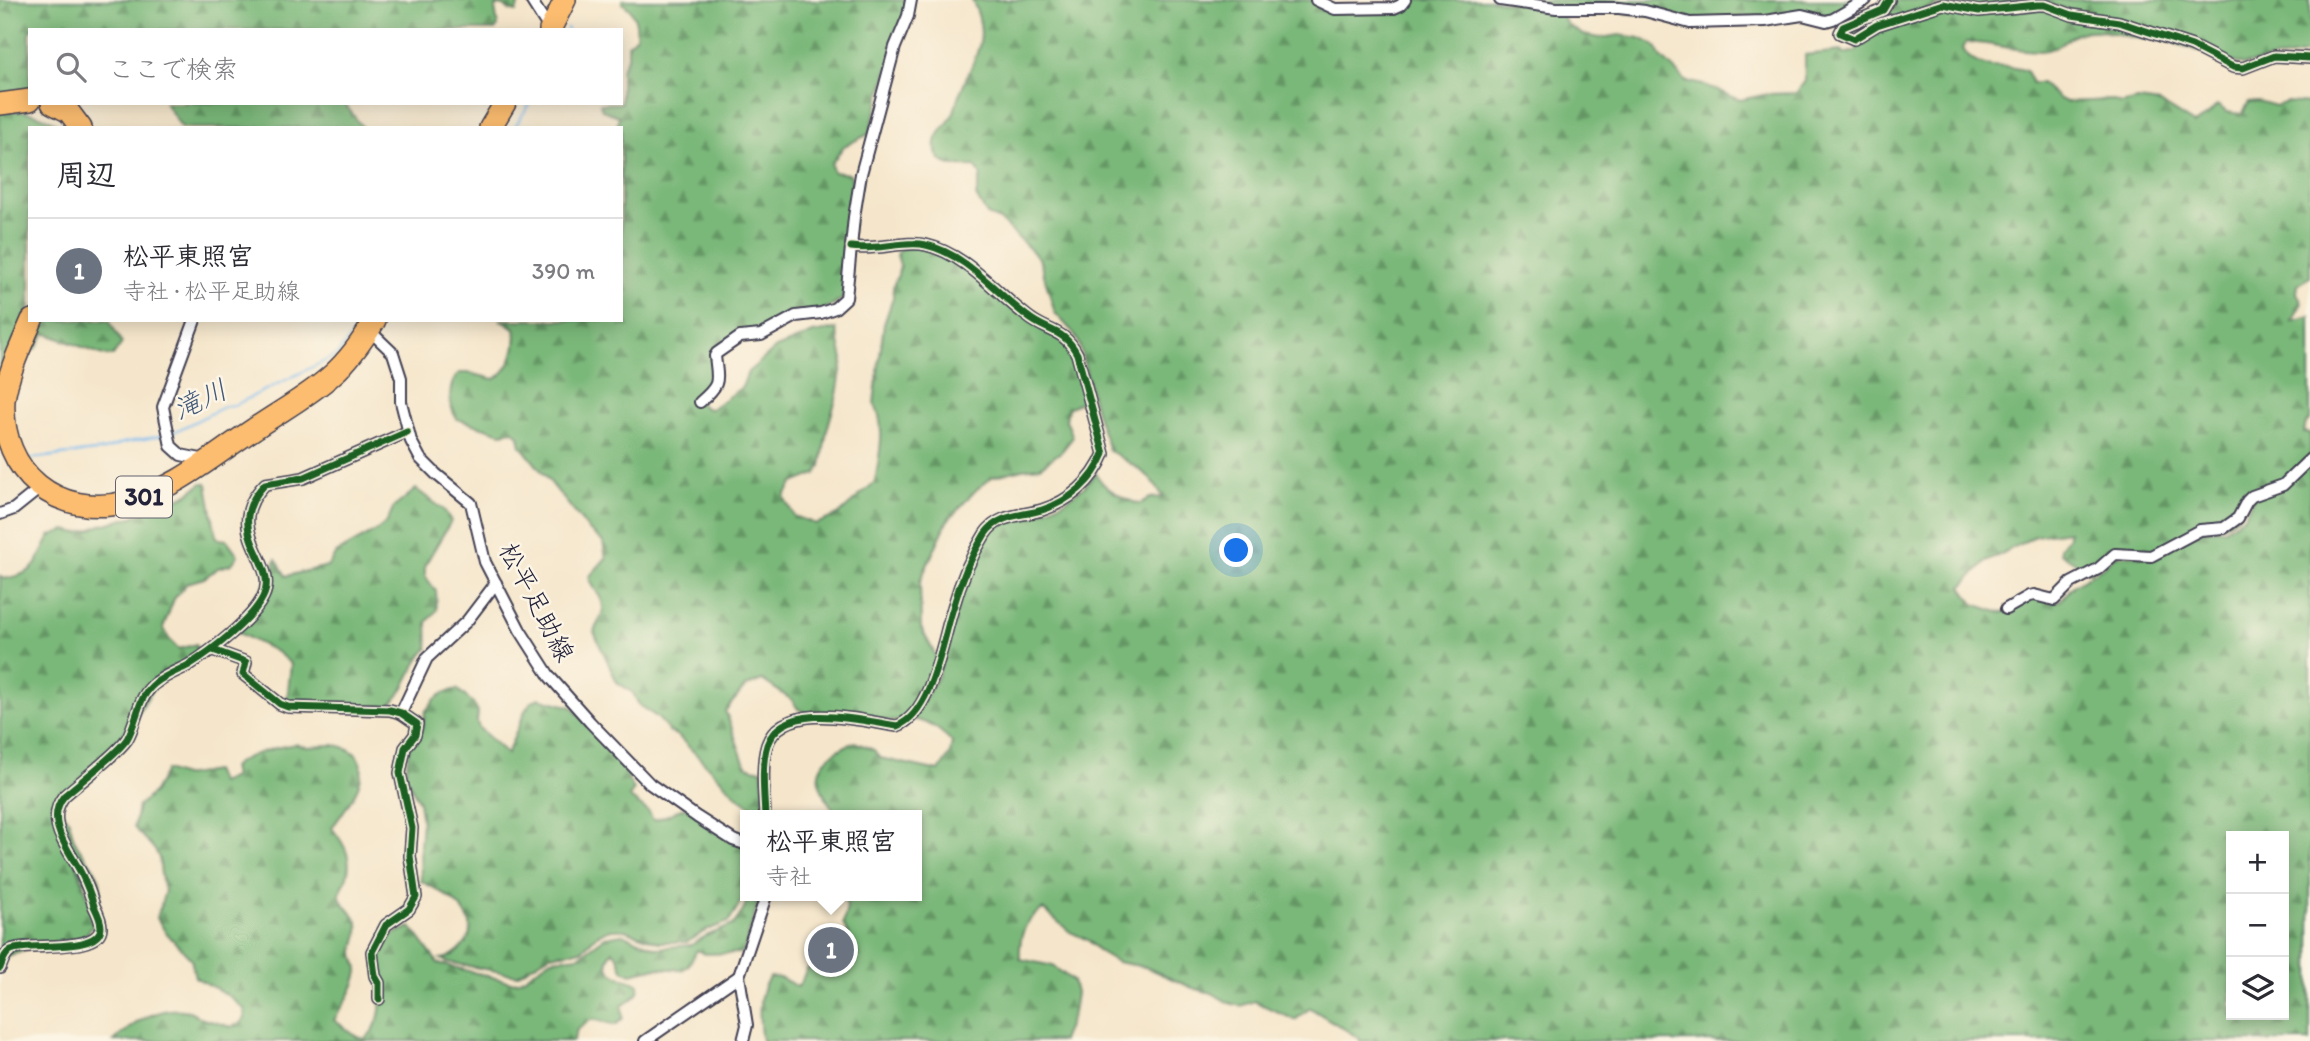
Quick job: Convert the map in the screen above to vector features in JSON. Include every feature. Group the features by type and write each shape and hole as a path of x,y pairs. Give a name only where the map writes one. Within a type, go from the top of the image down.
{"highway":[{"path":"551,28 565,0"},
{"path":"0,104 28,100"},
{"path":"55,105 69,112 80,126"},
{"path":"491,126 504,105"},
{"name":"301","path":"31,322 6,386 3,414 5,437 12,456 24,475 39,489 65,502 88,506 103,506 143,497 183,477 331,375 354,352 372,325"}],"street":[{"path":"531,0 549,28"},
{"path":"700,402 719,382 715,356 717,353 740,337 761,335 796,316 821,313 842,303 846,298 853,218 864,162 895,47 908,16 911,0"},
{"path":"1316,0 1335,9 1394,8 1405,0"},
{"path":"1500,0 1556,8 1619,8 1645,11 1690,23 1765,21 1802,15 1826,21 1866,0"},
{"path":"1889,0 1883,10 1843,27 1840,33 1854,39 1877,25 1943,4 1979,11 2045,5 2072,15 2119,22 2141,29 2192,46 2233,66 2244,68 2274,56 2310,58"},
{"path":"765,810 763,785 767,745 779,730 808,716 820,715 897,726 905,723 935,675 952,609 964,576 985,534 1000,519 1044,509 1074,494 1087,482 1104,454 1077,354 1066,337 1031,320 984,279 956,258 935,247 920,243 866,249 851,247"},
{"path":"194,322 163,407 171,446 181,455 209,460"},
{"name":"松平足助線","path":"372,325 393,353 401,378 401,402 407,432 420,458 471,503 485,562 520,630 550,677 650,784 706,823 740,842"},
{"path":"0,968 3,958 10,950 29,946 74,944 95,938 100,932 100,919 83,877 59,833 58,808 64,796 125,742 141,702 152,685 212,650 262,600 265,594 263,571 247,523 254,497 265,484 303,478 407,432"},
{"path":"2006,609 2021,599 2034,595 2054,600 2071,583 2098,569 2118,553 2151,556 2200,530 2224,528 2238,519 2252,496 2283,485 2310,459"},
{"path":"0,514 14,509 39,489"},
{"path":"401,713 427,658 467,621 496,583"},
{"path":"212,650 246,662 243,674 280,704 288,707 386,710 401,713 415,722 418,729 405,748 400,773 412,828 410,856 416,897 409,909 386,925 372,952 375,976 379,983 379,999"},
{"path":"743,1041 747,1025 739,976 764,901"},
{"path":"645,1041 739,976"}],"green space":[{"path":"0,0 516,0 518,6 516,12 504,6 498,5 495,8 496,28 28,28 28,90 0,97"},
{"path":"622,0 908,0 869,134 844,146 831,164 833,172 850,174 856,195 843,298 834,305 716,351 715,381 698,401 705,408 711,409 742,387 748,372 776,348 813,333 836,329 843,359 837,395 821,466 816,474 793,483 784,497 794,516 816,524 838,515 875,482 881,432 874,403 884,324 898,275 900,265 897,255 900,249 919,246 944,254 1070,344 1087,399 1068,408 1066,420 1073,437 1062,451 1040,467 992,477 948,520 920,581 921,628 937,658 921,697 902,722 807,713 762,680 745,687 725,711 746,765 762,770 765,810 754,810 737,796 678,736 639,705 633,693 617,682 594,632 602,615 603,605 589,577 606,558 603,542 589,530 521,446 519,436 514,431 501,433 457,419 452,408 452,384 459,373 495,379 509,363 516,335 515,328 504,322 623,322 623,126 617,126 619,116 602,110 600,105 623,105 623,66 628,56 628,44 636,36 636,26 630,9"},
{"path":"972,0 1312,0 1335,11 1395,9 1407,0 1493,0 1556,9 1568,25 1583,35 1600,38 1620,35 1640,38 1657,48 1662,58 1686,81 1707,86 1740,100 1768,94 1796,93 1805,81 1805,55 1857,51 1858,42 1882,26 1943,7 1979,13 2037,8 2072,19 2114,25 2147,34 2143,39 2103,31 2087,31 2051,49 2040,51 1966,42 1963,49 1969,57 1983,65 2026,71 2032,83 2041,83 2066,102 2112,100 2121,104 2138,100 2160,103 2194,124 2217,105 2227,112 2242,114 2249,102 2258,101 2276,106 2287,102 2310,104 2310,277 2298,284 2297,293 2302,303 2292,321 2310,316 2310,419 2304,432 2310,433 2310,457 2304,460 2288,479 2246,497 2238,516 2224,525 2199,528 2149,555 2116,551 2090,572 2060,553 2060,547 2067,539 2069,531 2035,536 1984,563 1962,587 1974,604 2001,613 2010,611 2029,598 2038,597 2054,602 2061,600 2073,586 2105,566 2116,555 2152,557 2201,530 2225,529 2244,516 2254,497 2285,485 2310,462 2310,1041 1360,1041 1310,1008 1295,1020 1254,1001 1241,1006 1229,1003 1212,993 1195,989 1145,967 1117,962 1100,952 1088,940 1070,932 1043,909 1031,919 1024,930 1020,959 1053,966 1073,981 1076,993 1073,1013 1062,1041 762,1041 762,991 770,977 781,978 798,987 808,968 833,972 843,967 847,961 853,943 843,924 847,907 845,901 922,901 922,810 833,810 820,785 820,770 823,763 835,752 855,742 874,750 880,758 939,771 950,754 952,742 934,727 912,719 938,677 962,589 991,530 1002,521 1043,511 1065,501 1084,487 1096,473 1109,488 1134,502 1140,504 1150,498 1163,497 1145,474 1109,450 1096,412 1079,343 1055,313 1039,258 1000,220 987,215 976,196 981,175 975,166 948,164 938,156 937,138 953,114 981,37 981,26"},
{"path":"1507,0 1862,0 1831,17 1783,15 1690,20"},
{"path":"1890,0 2310,0 2310,53 2243,65 2047,3 1979,8 1948,1 1857,35 1847,31"},
{"path":"166,105 346,105 361,126 181,126"},
{"path":"0,110 34,114 60,126 28,126 28,311 0,375"},
{"path":"37,322 110,322 122,343 113,356 103,355 45,333 36,349 28,349"},
{"path":"202,483 207,484 216,536 227,540 238,555 232,564 187,583 174,599 163,628 179,649 196,644 199,655 162,674 126,734 55,804 96,920 80,938 38,945 0,959 0,576 3,579 31,570 51,535 66,530 78,533 132,517 185,496"},
{"path":"416,489 444,510 451,521 425,565 425,576 436,591 437,610 427,622 428,648 401,692 389,706 296,705 287,700 291,664 277,652 237,632 270,575 276,559 286,576 328,566 336,553 387,522 393,508"},
{"path":"457,689 473,703 478,712 479,728 507,754 531,702 539,698 572,707 631,773 628,780 634,789 629,797 649,812 653,820 690,806 740,837 741,901 729,922 707,930 687,942 658,942 625,930 608,930 597,935 582,950 550,955 517,975 441,959 454,954 464,945 470,934 470,924 466,915 450,898 421,881 422,821 419,802 405,774 410,746 423,727 425,712 435,699"},
{"path":"295,744 310,747 332,745 348,749 356,755 361,764 362,773 355,793 332,828 345,847 349,860 348,874 340,897 358,924 354,954 358,972 345,1003 334,1020 357,1037 365,1039 375,1027 379,1015 377,964 382,944 411,927 438,963 511,982 519,981 552,959 579,956 605,937 622,934 657,948 691,945 733,925 747,901 759,901 743,953 705,954 697,950 688,966 682,970 657,968 631,974 623,970 613,951 608,959 610,970 639,984 638,992 622,1006 623,1018 616,1025 592,1019 577,1030 573,1041 114,1041 139,1022 168,1010 193,1012 203,1019 230,1027 245,1018 244,1009 229,996 195,977 191,959 166,933 157,918 165,891 159,858 134,827 138,806 154,792 166,770 183,776 214,771 220,783 234,777 232,767 237,763 270,749"},
{"path":"60,810 68,818 76,843 99,878 100,893 96,901 63,835"}],"waterway":[{"name":"滝川","path":"515,126 529,105"},
{"name":"滝川","path":"172,433 337,355 361,322"},
{"name":"滝川","path":"28,459 104,450 123,443 165,435"}],"cycle path":[{"path":"1889,0 1883,10 1843,27 1840,33 1854,39 1877,25 1943,4 1979,11 2045,5 2072,15 2119,22 2192,46 2233,67 2243,68 2274,56 2310,58"},
{"path":"765,810 764,761 767,745 776,731 789,722 806,717 825,716 897,726 909,719 927,692 959,589 971,560 990,527 1003,519 1042,510 1062,501 1087,481 1104,454 1077,354 1066,339 1034,321 967,265 941,250 918,244 851,247"},
{"path":"0,968 11,950 77,944 98,935 100,919 84,879 61,837 56,816 58,806 64,796 107,760 127,739 140,704 152,686 208,652 230,635 258,606 266,584 264,571 249,532 248,517 252,501 265,484 303,478 407,432"},
{"path":"213,650 246,662 243,674 280,704 288,707 390,710 401,713 417,724 415,735 405,748 400,773 412,828 410,856 416,897 409,909 386,925 372,952 375,976 379,983 379,999"}],"place":[{"name":"松平東照宮","path":"831,950"}]}
